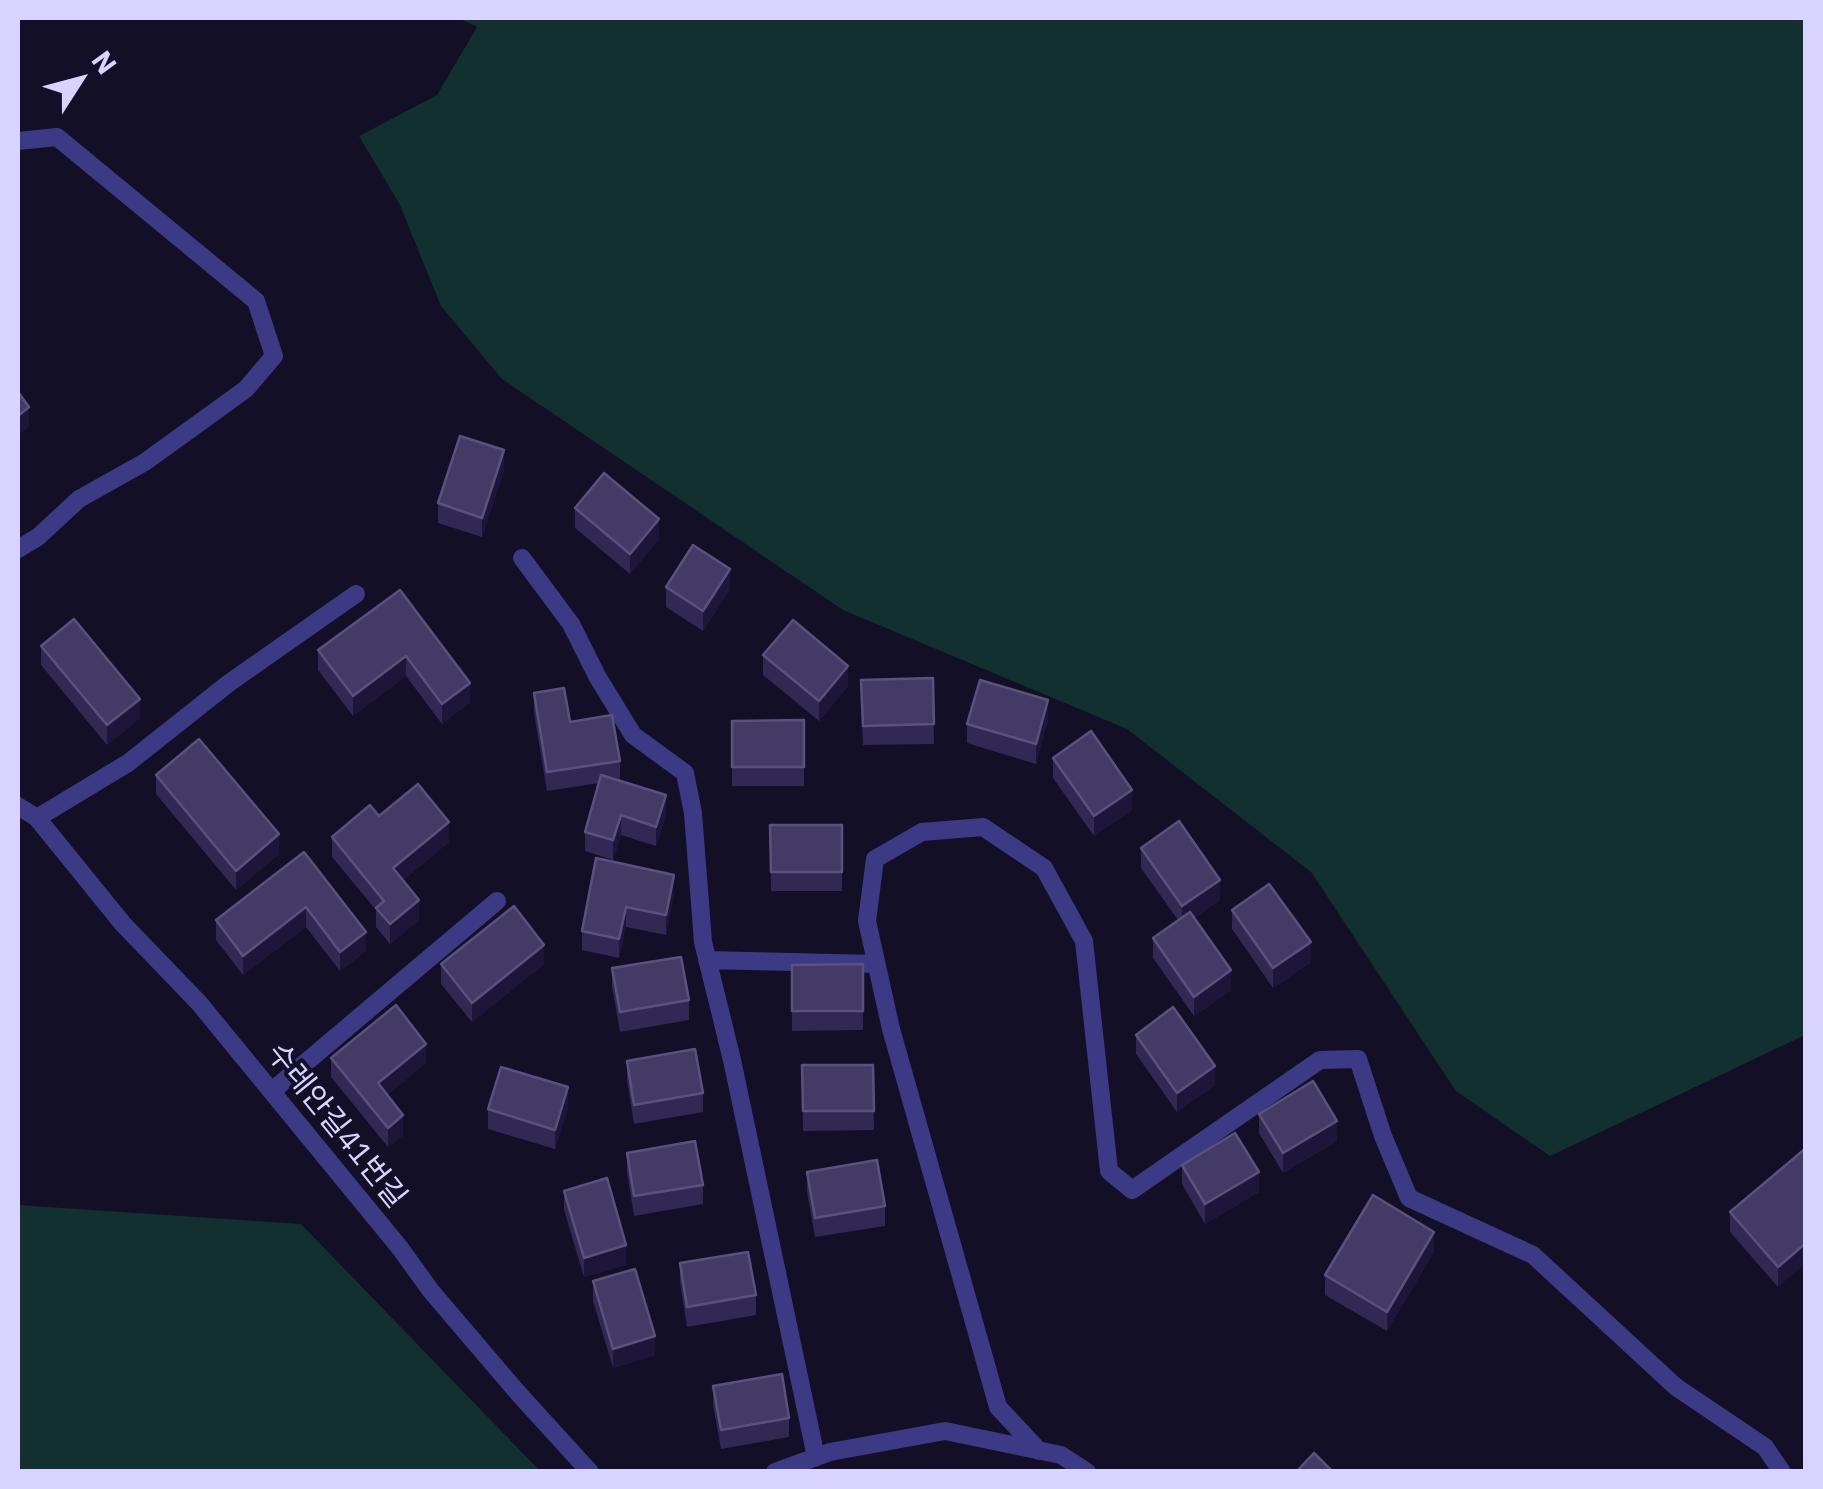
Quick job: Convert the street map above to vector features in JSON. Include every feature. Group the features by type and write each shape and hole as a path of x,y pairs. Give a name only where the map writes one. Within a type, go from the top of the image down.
{"lane":[{"path":"18,141 56,138 256,301 274,356 246,388 145,462 79,499 18,550"},
{"path":"522,558 571,624 596,676 633,735 685,773 693,813 707,960 816,1457"},
{"path":"36,818 128,763 230,683 356,594"},
{"name":"수레안길41번길","path":"18,806 36,818 122,924 200,1003 431,1291 590,1472"},
{"path":"1039,1451 998,1407 901,1065 866,921 875,860 922,832 983,827 1044,868 1084,942 1108,1171 1132,1190 1320,1060 1358,1059 1410,1198 1533,1255 1676,1387 1765,1447 1782,1472"},
{"path":"272,1092 497,902"},
{"path":"707,960 876,964"},
{"path":"775,1472 816,1457 945,1431 1061,1455 1086,1472"}],"green space":[{"path":"458,18 1805,18 1805,1035 1550,1156 1456,1091 1311,872 1127,729 843,610 502,379 441,306 399,203 359,136 437,95 477,27"},
{"path":"18,1205 301,1224 540,1471 18,1471"}],"building":[{"path":"18,392 29,407 18,416"},
{"path":"460,436 504,450 482,518 438,503"},
{"path":"604,473 659,519 630,554 575,508"},
{"path":"693,545 730,569 703,611 666,587"},
{"path":"400,590 470,683 442,704 406,656 353,696 318,650"},
{"path":"74,619 140,699 107,725 41,646"},
{"path":"793,620 848,666 819,701 763,655"},
{"path":"933,678 934,724 863,726 861,680"},
{"path":"980,680 1048,700 1036,744 967,724"},
{"path":"564,688 570,722 612,715 620,761 547,772 534,693"},
{"path":"804,720 804,767 732,767 732,721"},
{"path":"1091,731 1132,790 1094,816 1053,758"},
{"path":"199,739 279,834 236,871 156,775"},
{"path":"601,775 666,795 656,827 621,815 613,840 585,832"},
{"path":"418,784 449,822 393,868 419,900 390,924 376,908 384,901 332,837 370,805 379,816"},
{"path":"1179,821 1220,880 1182,906 1141,848"},
{"path":"770,825 842,825 842,872 771,872"},
{"path":"304,852 366,932 340,952 306,907 243,956 216,920"},
{"path":"596,858 674,875 666,915 626,907 619,939 582,931"},
{"path":"1269,884 1311,942 1273,968 1232,910"},
{"path":"514,906 544,945 472,1003 441,964"},
{"path":"1190,912 1231,970 1194,997 1153,938"},
{"path":"681,957 689,1000 620,1012 612,968"},
{"path":"863,964 863,1011 792,1011 792,965"},
{"path":"396,1005 426,1044 378,1083 403,1115 388,1128 331,1058"},
{"path":"1173,1007 1215,1066 1177,1093 1136,1035"},
{"path":"695,1049 703,1093 634,1105 627,1061"},
{"path":"802,1065 873,1065 874,1111 803,1111"},
{"path":"501,1067 568,1087 555,1130 488,1109"},
{"path":"1313,1081 1337,1121 1283,1153 1259,1114"},
{"path":"1235,1133 1259,1172 1205,1204 1182,1165"},
{"path":"695,1141 703,1185 634,1196 627,1153"},
{"path":"1806,1148 1806,1243 1778,1267 1730,1212"},
{"path":"877,1160 885,1206 815,1218 807,1172"},
{"path":"607,1178 626,1245 584,1258 564,1191"},
{"path":"1373,1195 1434,1232 1387,1312 1325,1275"},
{"path":"748,1252 756,1295 687,1307 680,1263"},
{"path":"635,1269 655,1336 613,1349 593,1281"},
{"path":"782,1374 789,1418 721,1430 713,1386"},
{"path":"1314,1453 1333,1472 1296,1472"}]}
